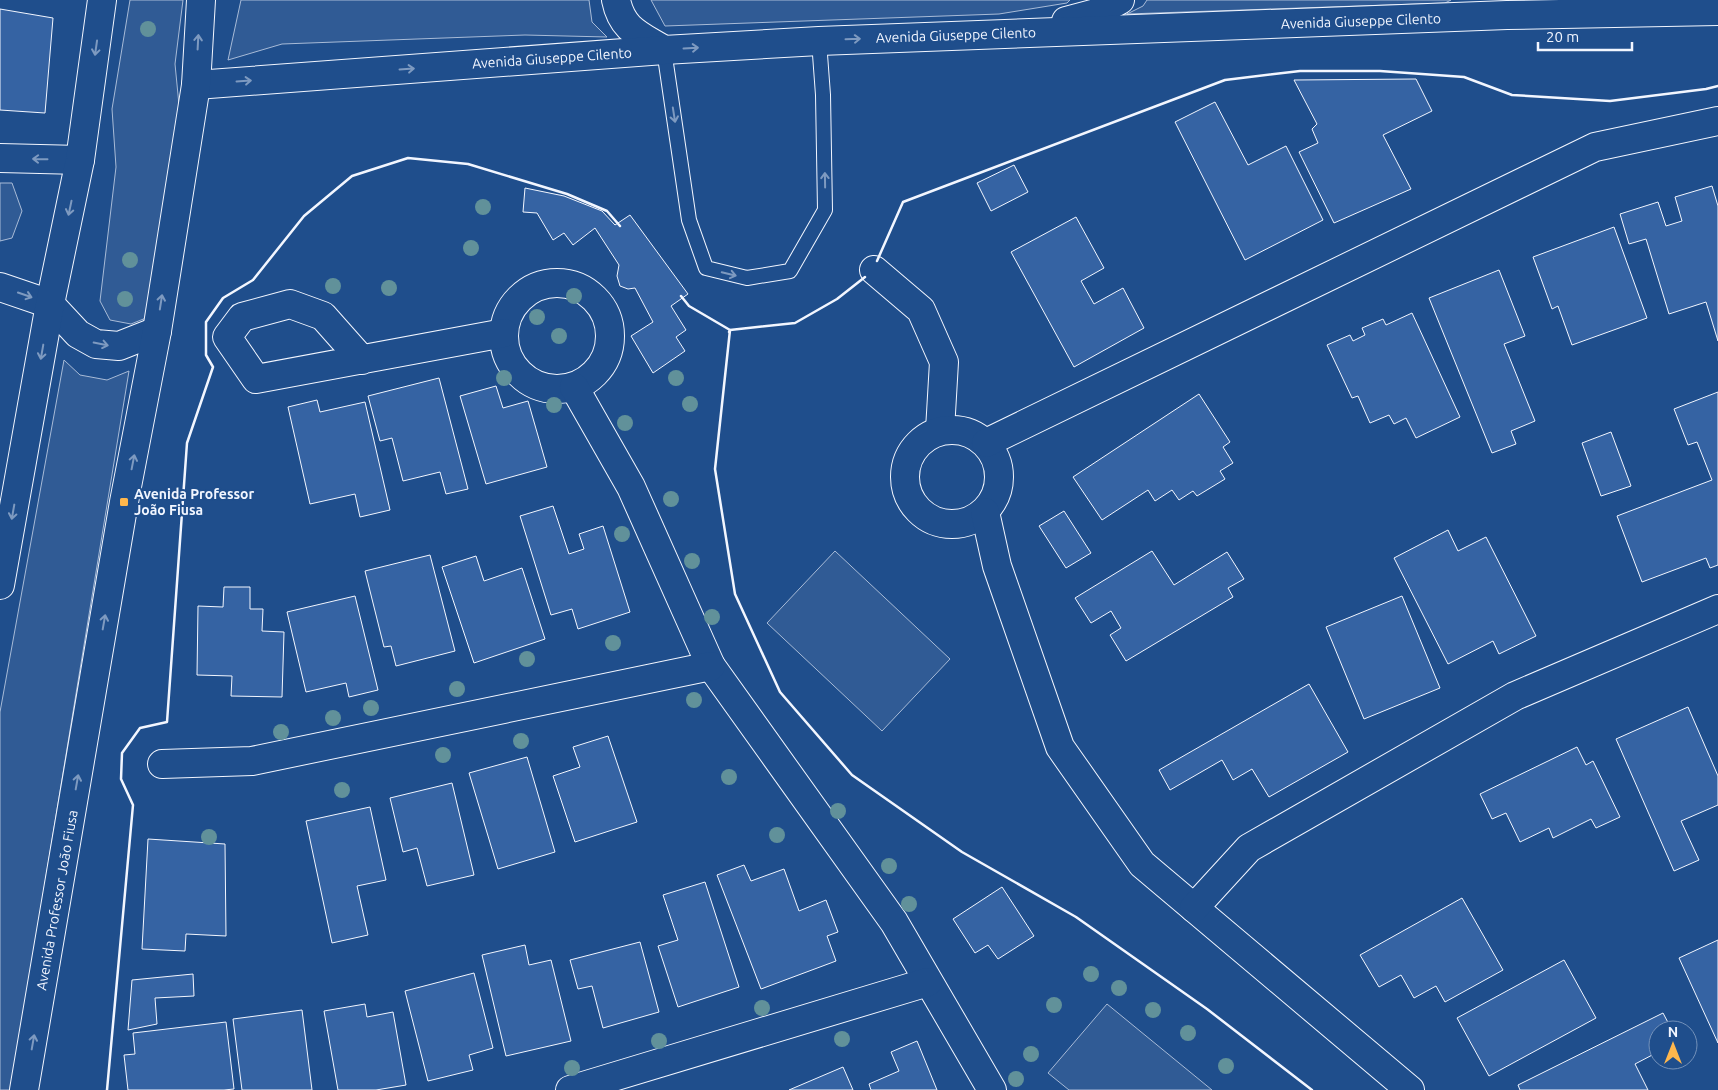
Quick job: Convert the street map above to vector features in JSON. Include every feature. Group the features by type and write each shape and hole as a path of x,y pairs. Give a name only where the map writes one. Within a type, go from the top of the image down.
{"street":[{"path":"0,585 50,304 80,160 102,0"},
{"name":"Avenida Professor João Fiusa","path":"24,1090 123,512 157,331 196,85 201,0"},
{"path":"616,0 619,14 628,28 664,50"},
{"path":"1016,33 1096,13 1120,0"},
{"name":"Avenida Giuseppe Cilento","path":"196,85 818,40 1016,33 1507,8 1718,10"},
{"path":"986,443 1595,147 1718,121"},
{"path":"0,158 80,160"},
{"path":"874,270 921,310 944,362 940,430"},
{"path":"565,283 582,288 596,299 606,313 611,331 610,349 603,366 590,379 574,388 556,390 539,387 524,379 512,366 505,350 504,333 508,316 517,300 531,289 548,284 565,283"},
{"path":"0,287 50,304 78,334 96,344 119,346 157,331"},
{"path":"362,360 504,333"},
{"path":"574,388 631,487 711,666 894,922 992,1090"},
{"path":"940,430 965,431 986,443 998,465 998,490 985,512 963,524 938,524 916,511 904,489 905,464 918,442 940,430"},
{"path":"985,512 997,566 1060,747 1142,864 1410,1090"},
{"path":"1194,908 1249,848 1506,701 1718,609"},
{"path":"162,764 252,761 711,666"},
{"path":"570,1090 928,982"}],"lane":[{"path":"664,50 689,220 706,268 747,278 790,271 825,210 823,95 818,40"}],"shaded area":[{"path":"130,0 183,0 175,64 179,105 146,318 131,324 110,320 100,301 116,167 112,109"},
{"path":"241,0 589,0 592,22 607,37 525,35 282,44 228,60"},
{"path":"651,0 1070,0 1067,3 999,14 665,26"},
{"path":"1147,0 1451,0 1445,3 1127,14 1143,6"},
{"path":"0,183 12,183 22,211 12,238 0,241"},
{"path":"64,360 80,375 107,380 129,371 11,1090 0,1090 0,712"},
{"path":"835,551 950,659 882,731 767,623"},
{"path":"1107,1004 1212,1090 1069,1090 1048,1073"}],"building":[{"path":"0,9 53,18 45,113 0,110"},
{"path":"1416,79 1432,111 1383,135 1411,189 1334,223 1299,152 1318,143 1312,129 1317,124 1294,80"},
{"path":"1215,102 1248,165 1286,146 1323,220 1245,260 1175,122"},
{"path":"1014,165 1028,192 991,211 977,183"},
{"path":"1712,186 1718,206 1718,341 1706,302 1669,314 1646,239 1629,244 1620,214 1658,202 1666,226 1682,221 1675,197"},
{"path":"525,188 564,196 602,211 615,225 630,215 688,294 671,306 686,330 676,337 685,351 653,373 631,336 653,322 635,288 628,289 620,286 617,276 619,265 595,228 573,245 564,233 553,240 537,213 523,212"},
{"path":"1076,217 1104,268 1081,281 1094,304 1123,288 1144,328 1074,367 1011,252"},
{"path":"1614,227 1647,318 1572,345 1558,306 1552,309 1533,257"},
{"path":"1499,270 1525,336 1504,344 1535,421 1511,431 1516,444 1492,453 1429,298"},
{"path":"1412,313 1460,417 1416,438 1406,418 1394,424 1389,415 1370,423 1358,396 1352,398 1327,345 1350,335 1353,341 1365,335 1362,328 1383,319 1386,325"},
{"path":"439,378 468,489 446,494 440,472 403,481 392,438 380,441 368,396"},
{"path":"496,386 503,408 528,401 547,467 486,484 460,396"},
{"path":"1718,392 1718,565 1710,568 1706,558 1642,582 1617,516 1712,480 1697,442 1688,445 1674,409"},
{"path":"1199,394 1230,442 1223,447 1233,463 1220,471 1225,479 1197,496 1193,491 1179,500 1172,490 1155,501 1148,490 1102,520 1073,477"},
{"path":"317,400 320,412 365,402 390,510 360,517 355,494 310,504 288,407"},
{"path":"1611,432 1631,486 1601,496 1582,443"},
{"path":"553,506 569,554 584,549 579,534 603,526 630,612 578,629 572,609 551,615 520,516"},
{"path":"1064,511 1091,553 1066,568 1039,526"},
{"path":"1448,530 1458,551 1486,537 1536,636 1499,654 1493,641 1448,664 1394,558"},
{"path":"1152,551 1174,585 1227,552 1244,579 1228,588 1233,597 1126,661 1110,635 1121,628 1111,611 1091,623 1075,598"},
{"path":"430,555 455,651 396,666 391,646 384,647 365,571"},
{"path":"476,556 484,581 522,568 545,639 474,663 442,567"},
{"path":"224,587 250,587 250,609 263,609 262,631 284,632 282,697 231,696 232,676 197,675 198,606 223,607"},
{"path":"355,596 378,690 349,697 346,683 306,692 287,612"},
{"path":"1402,596 1440,688 1364,719 1326,627"},
{"path":"1309,684 1348,752 1269,797 1252,769 1233,780 1222,760 1170,790 1159,770"},
{"path":"1688,707 1718,776 1718,805 1681,821 1699,860 1674,871 1616,739"},
{"path":"608,736 637,822 575,842 553,776 580,767 573,747"},
{"path":"1577,747 1586,765 1593,761 1620,817 1596,828 1591,819 1553,838 1549,828 1520,842 1506,813 1492,819 1480,794"},
{"path":"527,757 555,852 498,869 469,773"},
{"path":"452,783 474,875 427,886 417,848 403,852 390,798"},
{"path":"370,807 386,880 357,886 368,935 332,943 306,821"},
{"path":"148,839 225,844 226,936 186,934 185,951 142,949"},
{"path":"744,865 751,881 784,869 799,911 826,900 838,932 827,936 836,961 761,989 717,875"},
{"path":"705,882 739,987 678,1007 658,946 678,940 663,895"},
{"path":"1002,887 1034,936 998,959 988,945 975,953 953,919"},
{"path":"1462,898 1503,970 1445,1002 1436,986 1414,998 1401,975 1379,987 1360,955"},
{"path":"1718,940 1718,1043 1679,958"},
{"path":"640,942 659,1012 603,1028 592,986 578,989 570,960"},
{"path":"525,945 529,965 551,960 571,1041 506,1056 482,955"},
{"path":"1564,960 1596,1018 1489,1076 1457,1018"},
{"path":"474,973 493,1048 469,1055 473,1070 428,1081 405,991"},
{"path":"193,974 194,996 155,998 157,1024 128,1030 132,980"},
{"path":"365,1004 367,1017 393,1012 406,1085 376,1090 338,1090 324,1011"},
{"path":"302,1010 312,1090 242,1090 233,1019"},
{"path":"1663,1013 1667,1020 1649,1020"},
{"path":"1648,1020 1648,1057 1635,1064 1648,1090 1520,1090 1518,1085"},
{"path":"226,1022 234,1089 128,1090 124,1055 135,1054 133,1033"},
{"path":"917,1041 937,1090 871,1090 869,1084 899,1071 891,1052"},
{"path":"843,1067 853,1090 789,1090"}],"wall":[{"path":"877,261 903,202 1225,80 1300,71 1380,71 1464,77 1512,95 1610,101 1718,86"},
{"path":"107,1090 133,805 121,779 122,753 140,728 167,722 187,443 213,367 206,355 206,322 223,298 253,280 304,216 352,176 408,158 468,164 567,194 607,211 620,226"},
{"path":"729,332 730,330 795,323 837,299 865,277"},
{"path":"681,296 689,306 730,330 715,469 735,594 780,692 852,775 962,852 1076,917 1207,1009 1312,1090"}],"place":[{"name":"Avenida Professor João Fiusa","path":"124,502"}]}
